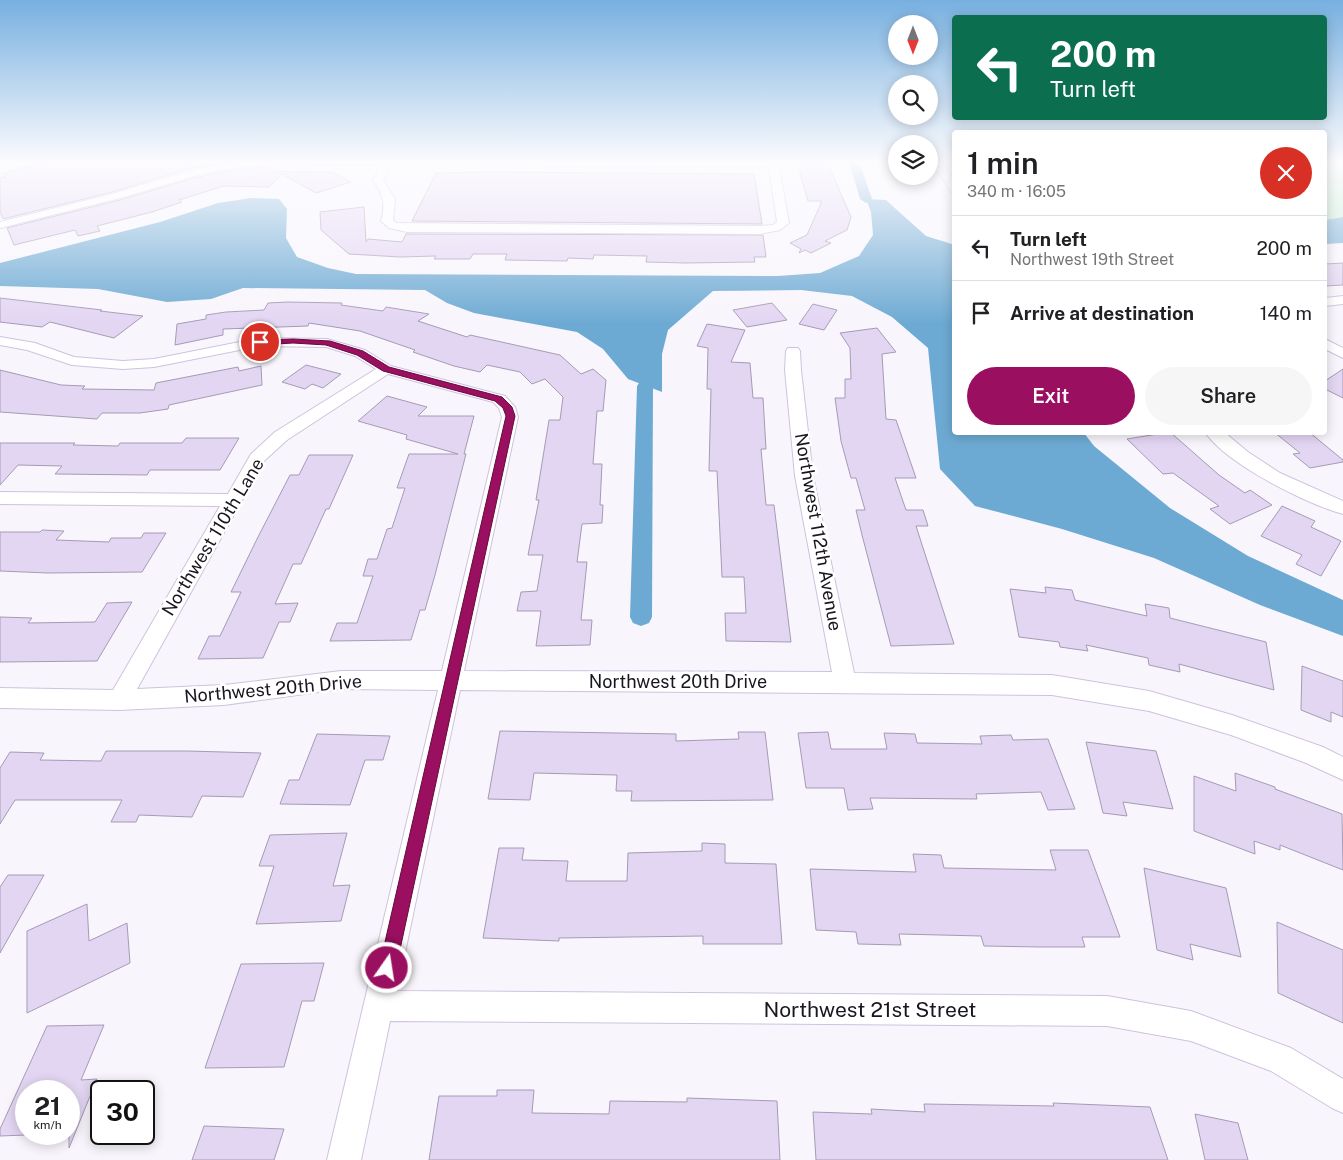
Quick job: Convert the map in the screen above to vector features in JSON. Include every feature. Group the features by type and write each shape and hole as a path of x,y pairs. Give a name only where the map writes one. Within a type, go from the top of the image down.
{"street":[{"path":"0,225 39,215"},
{"path":"389,215 387,221 393,226 406,228 750,230 776,228 783,222 782,215"},
{"path":"1327,302 1343,300"},
{"path":"0,341 30,346 72,361 123,365 154,363 260,342 327,343 360,353 386,369 499,399 507,407 510,416 344,1160"},
{"path":"1327,344 1343,354"},
{"name":"Northwest 112th Avenue","path":"793,351 793,370 804,476 845,682"},
{"name":"Northwest 110th Lane","path":"119,700 257,458 281,436 386,369"},
{"path":"1216,435 1224,443 1271,475 1343,508"},
{"path":"0,498 232,500"},
{"name":"Northwest 20th Drive","path":"0,698 119,700 224,695 342,680 451,682 845,682 1052,685 1149,702 1232,725 1314,755 1343,769"},
{"name":"Northwest 21st Street","path":"379,1006 1107,1011 1200,1029 1280,1059 1343,1097"}],"green space":[{"path":"1327,215 1343,215 1343,217 1327,220"}],"water":[{"path":"181,215 287,215 286,238 297,257 328,268 356,274 778,276 820,273 859,256 873,235 871,215 903,215 926,236 952,244 952,435 1086,435 1094,446 1170,508 1248,556 1343,600 1343,636 1260,605 1154,558 1062,529 975,506 940,469 928,348 892,317 852,296 801,290 713,291 668,330 662,354 662,392 628,379 603,349 577,332 474,313 447,303 425,290 243,288 211,299 167,302 98,289 0,286 0,263"},
{"path":"1343,217 1343,243 1327,244 1327,220"}],"building":[{"path":"1,215 19,215 3,219"},
{"path":"59,215 140,215 97,226 100,231 78,236 75,230 14,245 7,228"},
{"path":"320,215 364,215 366,242 368,239 402,242 406,234 763,235 766,257 754,257 755,262 686,263 646,262 647,256 594,255 593,259 568,258 567,261 505,260 507,254 473,254 470,259 434,259 436,256 400,257 349,254 321,230"},
{"path":"415,215 761,215 762,224 412,221"},
{"path":"816,215 850,215 851,217 847,230 825,241 831,243 811,253 805,250 799,253 801,249 790,243 807,235"},
{"path":"1343,263 1343,285 1327,286 1327,264"},
{"path":"0,298 143,316 114,338 50,322 42,327 0,322"},
{"path":"268,303 342,303 341,305 383,311 386,307 429,314 418,321 467,337 470,335 560,355 581,374 593,369 606,380 603,411 597,411 593,464 602,464 600,505 603,505 602,523 582,524 577,562 587,562 581,620 592,620 590,645 536,646 541,611 517,611 521,592 537,591 543,555 528,555 539,500 536,500 549,420 560,420 563,397 545,379 532,384 520,372 487,365 480,372 454,366 360,331 309,323 308,326 223,329 223,335 175,345 177,324 206,319 206,315 264,310"},
{"path":"772,303 787,320 747,327 733,310"},
{"path":"813,304 837,310 824,330 799,324"},
{"path":"707,324 745,330 731,362 750,363 753,398 763,398 766,449 761,449 766,505 774,505 791,642 726,641 725,613 746,613 744,577 722,577 717,471 709,471 711,389 707,389 708,348 697,346"},
{"path":"877,328 896,352 882,354 886,419 896,420 916,478 895,478 906,510 923,510 928,526 916,526 954,644 891,646 862,535 856,510 865,510 856,478 851,478 841,441 835,398 845,398 845,379 851,379 850,348 840,333"},
{"path":"306,365 341,374 323,388 312,384 305,389 282,382"},
{"path":"261,366 262,385 169,405 168,409 140,413 102,413 97,419 0,412 0,370 61,385 85,386 82,389 154,390 156,383 238,367 239,371"},
{"path":"1343,369 1343,398 1327,390 1327,380"},
{"path":"387,396 427,407 418,416 474,416 464,454 466,454 425,610 420,610 411,640 330,641 337,623 357,623 373,576 363,576 368,559 377,559 387,529 392,528 405,488 397,488 409,454 458,454 406,439 407,435 358,421"},
{"path":"1152,435 1173,435 1219,475 1245,493 1250,490 1272,505 1230,524 1210,509 1219,506 1173,473 1163,474 1127,439"},
{"path":"1278,435 1313,435 1343,462 1310,468 1293,454 1300,453"},
{"path":"186,438 239,438 220,470 150,470 147,475 55,474 62,466 18,465 0,485 0,443 75,443 73,445 118,446 120,443 182,443"},
{"path":"309,455 353,455 329,509 326,509 301,564 293,564 275,604 298,603 290,622 279,622 263,658 198,659 209,636 220,636 241,592 231,592 258,537 290,475 299,475"},
{"path":"1282,506 1315,521 1311,527 1341,541 1321,576 1296,564 1302,555 1261,536"},
{"path":"42,530 64,531 56,540 109,542 111,538 141,538 144,533 166,533 142,572 48,573 0,571 0,532 40,532"},
{"path":"1045,587 1072,590 1075,600 1147,616 1145,604 1169,608 1170,618 1266,642 1274,690 1179,664 1180,672 1149,665 1148,658 1086,645 1088,651 1060,647 1059,642 1019,637 1010,589 1046,593"},
{"path":"132,602 97,661 0,662 0,617 32,618 28,623 95,622 107,603"},
{"path":"1302,666 1343,681 1343,717 1331,712 1331,722 1301,710"},
{"path":"500,731 676,734 676,741 739,739 738,732 765,732 773,800 631,801 632,791 616,791 617,775 534,773 530,800 488,799"},
{"path":"828,732 831,749 887,749 884,733 915,734 917,743 982,744 980,736 1011,735 1013,740 1048,739 1075,809 1048,810 1041,792 976,794 977,799 870,798 873,809 848,810 844,788 806,788 798,733"},
{"path":"317,734 390,736 383,760 365,760 350,805 280,804 289,780 299,780"},
{"path":"1086,742 1156,751 1173,809 1123,802 1127,816 1103,813"},
{"path":"106,751 261,753 243,797 202,796 192,817 139,815 136,822 111,822 122,800 15,800 0,824 0,768 10,752 44,753 40,760 101,761"},
{"path":"1235,773 1342,814 1343,870 1280,845 1280,850 1254,841 1255,854 1194,831 1194,776 1236,791"},
{"path":"347,833 333,886 350,885 341,921 256,924 274,866 259,866 270,835"},
{"path":"702,843 725,844 725,863 776,864 782,944 703,944 703,936 559,938 559,941 483,938 499,848 524,848 522,860 568,861 566,881 627,881 628,853 702,851"},
{"path":"1050,850 1088,850 1120,937 1082,937 1085,947 1040,947 984,946 981,936 899,934 901,945 858,944 856,932 816,930 810,869 916,872 913,854 941,855 944,868 1056,870"},
{"path":"1144,868 1226,888 1241,957 1190,944 1193,960 1157,950"},
{"path":"8,875 44,875 0,953 0,887"},
{"path":"87,904 89,941 127,923 130,963 27,1013 27,931"},
{"path":"1277,922 1343,950 1343,1023 1278,993"},
{"path":"324,963 314,1001 302,1001 284,1067 205,1068 241,964"},
{"path":"104,1025 81,1080 97,1079 90,1080 90,1096 80,1121 80,1080 22,1080 47,1026"},
{"path":"497,1090 534,1090 532,1113 609,1114 610,1101 687,1102 687,1098 777,1101 780,1160 429,1160 439,1096 497,1096"},
{"path":"15,1096 15,1135 0,1136 0,1129"},
{"path":"1053,1103 1150,1107 1168,1160 816,1160 813,1112 872,1114 871,1109 925,1112 924,1104 1054,1106"},
{"path":"1195,1114 1238,1123 1248,1160 1205,1160"},
{"path":"204,1126 284,1129 274,1160 192,1160"}],"waterway":[{"path":"641,617 645,386"}],"route":[{"path":"260,342 327,343 360,353 386,369 499,399 507,407 510,416 387,968"}]}
